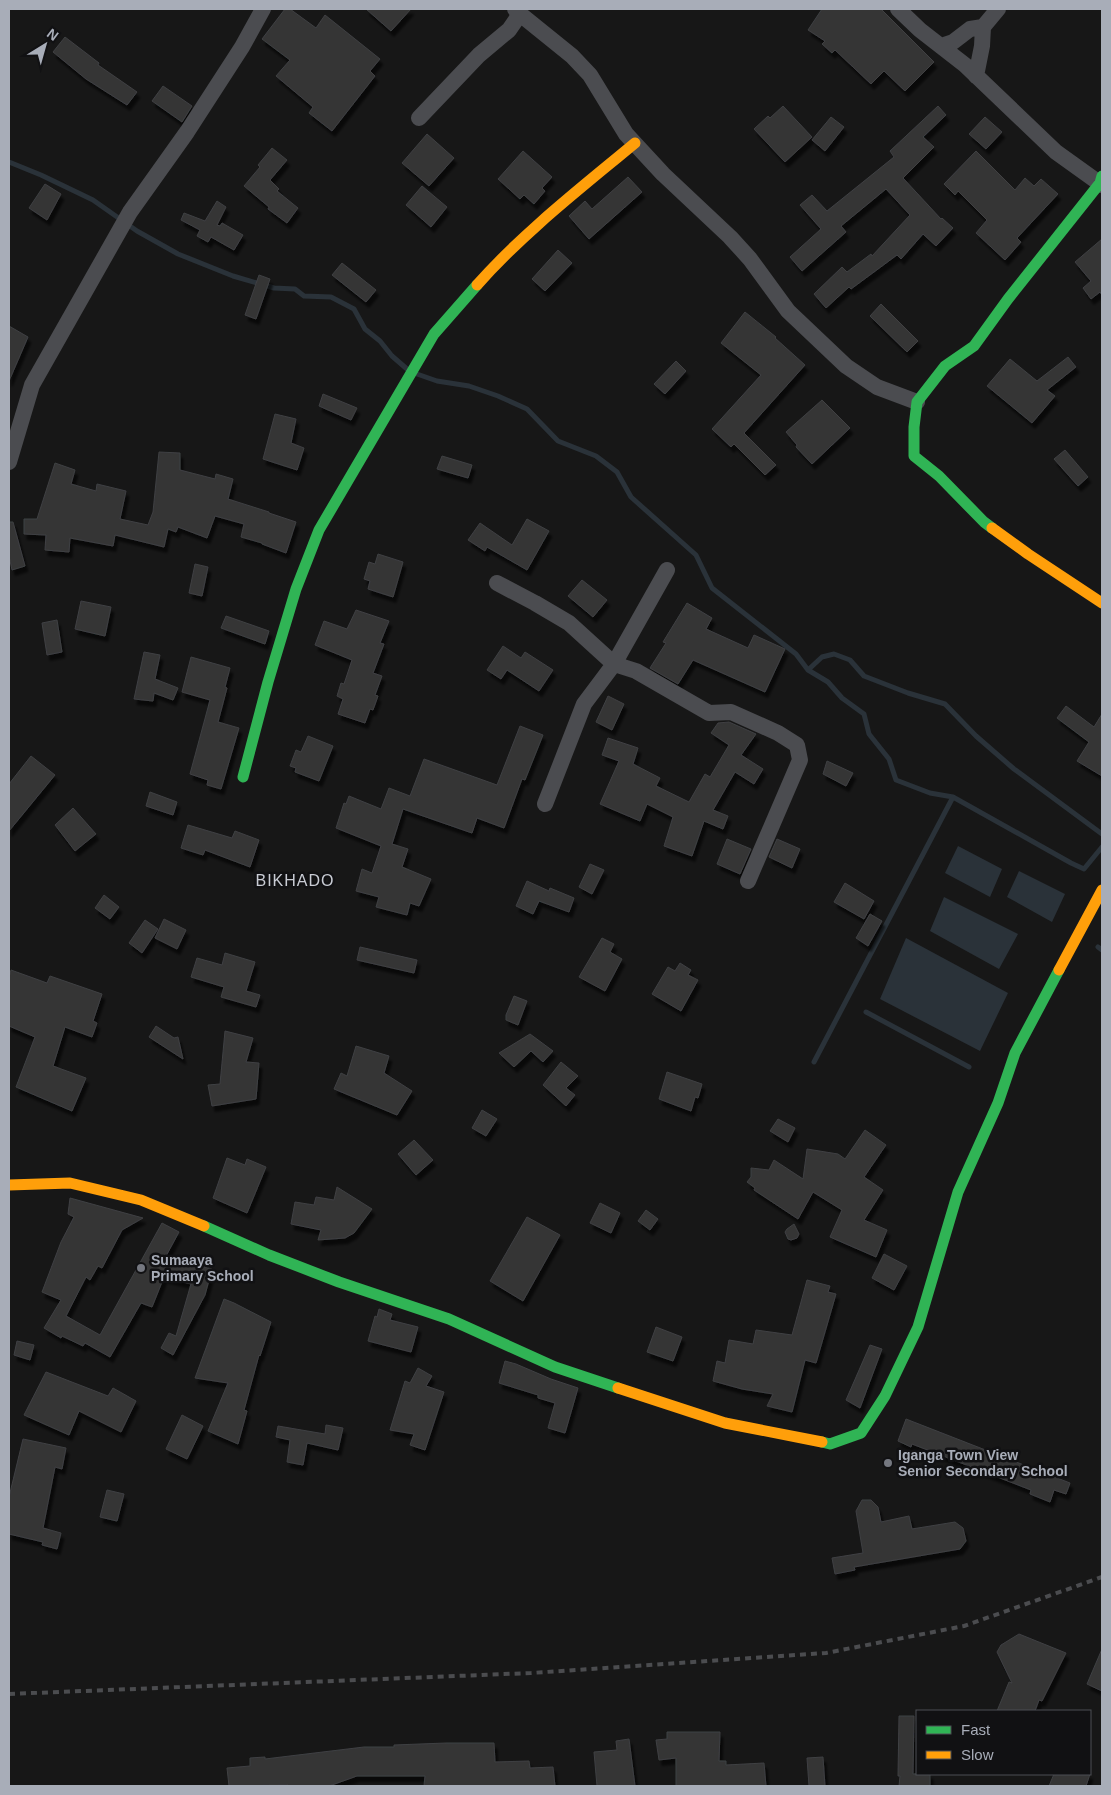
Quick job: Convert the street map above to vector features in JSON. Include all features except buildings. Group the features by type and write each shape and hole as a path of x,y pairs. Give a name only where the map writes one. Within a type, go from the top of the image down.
{"street":[{"path":"9,462 32,385 130,212 186,132 242,47 264,9"},
{"path":"898,9 920,30 976,76 1056,152 1102,181 1008,299 974,346 945,366 917,402 914,427 914,456 939,476 984,522 1102,603"},
{"path":"976,76 982,46 983,27 998,9"},
{"path":"419,118 478,55 509,30 518,11 572,56 590,75 626,134 663,174 730,237 750,259 788,311 846,366 877,387 917,402"},
{"path":"941,46 952,42 970,29 983,27"},
{"path":"243,778 268,682 293,598 319,530 434,334 498,262 579,189 635,143"},
{"path":"545,804 584,704 614,664 666,570"},
{"path":"497,583 569,623 614,664 636,671 709,713 731,712 778,732 797,745 800,760 748,881"},
{"path":"9,1186 70,1182 141,1200 269,1255 339,1282 449,1319 555,1366 725,1423 830,1444 861,1433 885,1396 918,1327 958,1192 998,1103 1015,1053 1102,890"}],"shaded area":[{"path":"958,846 1002,869 990,897 945,873"},
{"path":"1019,871 1065,894 1052,922 1007,897"},
{"path":"944,897 1018,934 999,969 930,931"},
{"path":"906,938 1008,993 980,1051 880,999"}],"waterway":[{"path":"9,162 93,200 137,231 178,254 233,276 274,288 295,289 304,296 331,297 354,309 365,329 380,341 392,356 407,369"},
{"path":"417,374 437,381 469,386 527,409 558,441 596,456 617,472 631,497 696,555 712,588 796,654 808,670 822,657 834,654 850,660 864,676 908,693 945,704 976,736 1014,769 1102,834"},
{"path":"808,670 828,682 842,698 864,714 869,734 889,759 896,780 930,793 953,797 1084,869 1102,847"},
{"path":"814,1062 953,797"},
{"path":"1098,947 1102,950"},
{"path":"866,1012 969,1067"}],"railway":[{"path":"9,1694 531,1673 826,1653 964,1626 1102,1577"}],"traffic: fast":[{"path":"992,528 939,476 914,456 914,427 917,402 945,366 974,346 1008,299 1100,183 1102,176"},
{"path":"243,777 268,682 296,589 319,530 434,334 477,285"},
{"path":"822,1442 830,1444 861,1433 885,1396 918,1327 958,1192 998,1103 1015,1053 1059,970"},
{"path":"204,1226 269,1255 339,1282 449,1319 555,1367 618,1388"}],"traffic: slow":[{"path":"477,285 533,229 635,143"},
{"path":"992,528 1102,603"},
{"path":"1059,970 1102,890"},
{"path":"9,1185 70,1183 141,1200 204,1226"},
{"path":"618,1388 725,1423 822,1442"}],"place":[{"name":"Sumaaya Primary School","path":"141,1268"},
{"name":"Iganga Town View Senior Secondary School","path":"888,1463"}],"district":[{"name":"BIKHADO","path":"295,880"}]}
